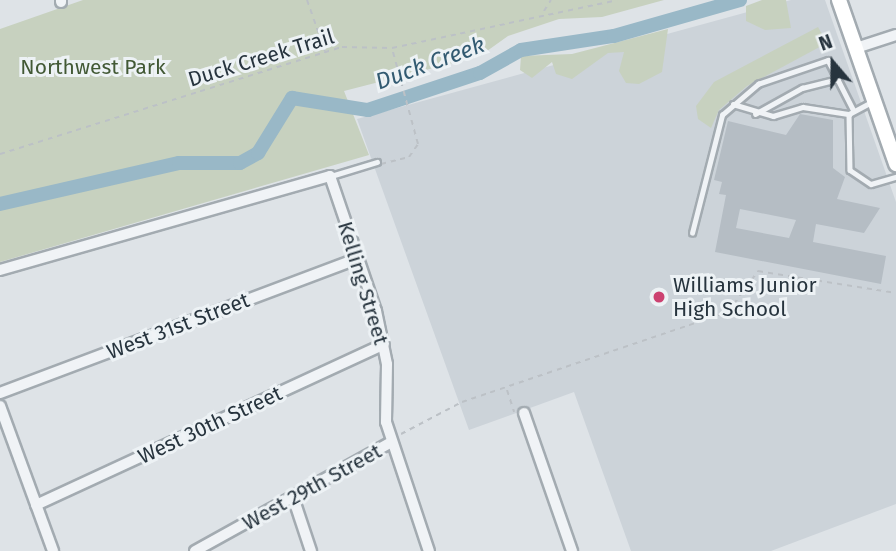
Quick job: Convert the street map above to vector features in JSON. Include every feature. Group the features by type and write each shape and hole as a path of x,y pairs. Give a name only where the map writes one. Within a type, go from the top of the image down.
{"main road":[{"path":"839,0 896,160"}],"street":[{"path":"856,48 896,35"},
{"path":"0,270 330,176"},
{"name":"Kelling Street","path":"330,176 384,344 382,403 392,442 429,551"},
{"name":"West 31st Street","path":"0,393 356,259"},
{"name":"West 30th Street","path":"36,505 384,344"},
{"path":"0,406 53,551"},
{"path":"524,413 572,551"},
{"name":"West 29th Street","path":"195,551 392,442"},
{"path":"293,497 311,551"}],"lane":[{"path":"692,233 722,115 758,84 819,61 828,60 852,113 850,170 871,184 896,177"},
{"path":"755,115 802,88 838,79"},
{"path":"733,104 755,115 803,107 852,113 874,101"},
{"path":"330,176 377,162"}],"path":[{"path":"307,0 325,52"},
{"path":"544,11 551,0 560,8"},
{"name":"Duck Creek Trail","path":"0,154 325,52 392,48 544,11 617,0"},
{"path":"377,162 413,150 418,128 392,48"},
{"path":"392,442 456,405 728,312 758,271 896,293"},
{"path":"507,389 515,414 524,413"}],"shaded area":[{"name":"Williams Junior High School","path":"791,0 825,0 896,202 896,504 771,551 631,551 574,392 469,430 357,119"}],"green space":[{"name":"Northwest Park","path":"83,0 664,0 602,17 559,19 508,36 480,56 344,91 369,155 0,262 0,29"},
{"path":"762,0 786,0 791,28 765,30 746,21 746,6"},
{"path":"818,27 827,43 747,86 719,110 711,128 698,119 696,106 714,82"},
{"path":"668,29 662,72 639,84 626,83 619,71 624,52 608,53 572,79 556,74 552,62 532,78 520,70 521,56 572,54"}],"building":[{"path":"800,114 833,120 833,168 845,177 837,199 880,208 864,233 816,224 813,242 886,256 881,284 715,252 726,195 719,194 722,182 714,180 728,121 786,135","holes":["740,209 796,220 789,238 736,228"]}],"waterway":[{"name":"Duck Creek","path":"0,204 179,163 240,163 258,153 292,98 368,110 480,73 521,50 614,36 740,0"}],"place":[{"name":"Williams Junior High School","path":"659,297"}]}
